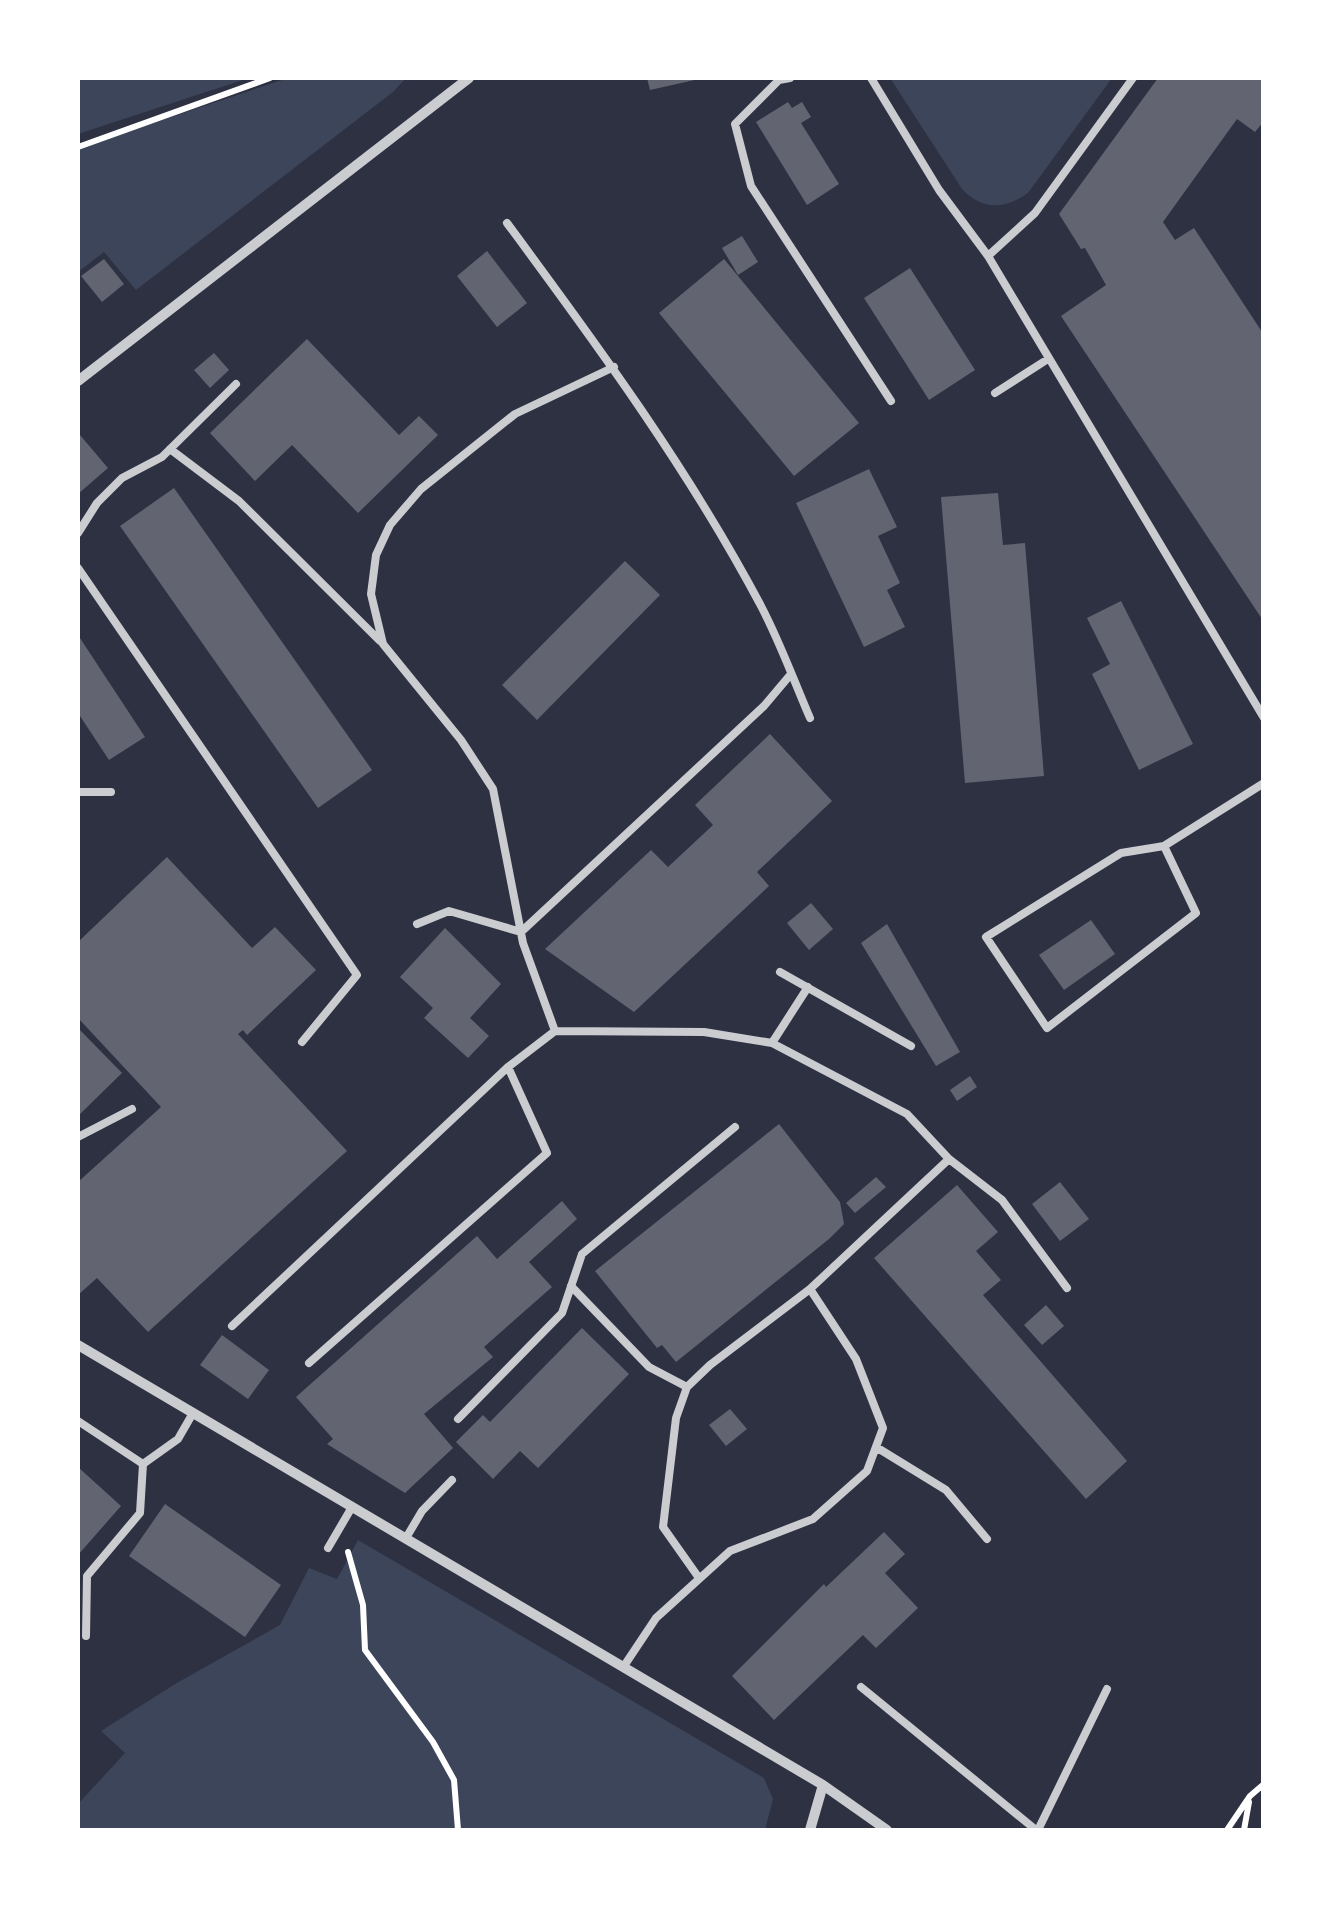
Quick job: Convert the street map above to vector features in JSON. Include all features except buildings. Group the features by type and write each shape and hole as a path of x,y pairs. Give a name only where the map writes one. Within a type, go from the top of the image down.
{"street":[{"path":"78,381 469,78"},
{"path":"78,1344 823,1784 887,1830"},
{"path":"810,1830 823,1784"}],"lane":[{"path":"790,78 780,80 735,124 751,186 891,402"},
{"path":"870,78 939,190 988,256 1264,718"},
{"path":"988,256 1035,213 1133,78"},
{"path":"507,222 614,367 709,516 754,593 810,718"},
{"path":"995,393 1048,359"},
{"path":"383,644 371,594 376,555 390,525 421,489 515,414 614,367"},
{"path":"78,533 98,503 122,478 162,457 236,384"},
{"path":"170,449 239,502 383,644 461,740 493,789 521,932 555,1031"},
{"path":"78,568 357,975 302,1042"},
{"path":"521,932 764,706 790,674"},
{"path":"1164,846 1196,913 1047,1028 986,936 1122,853 1164,846 1264,783"},
{"path":"78,792 111,792"},
{"path":"417,924 449,911 521,932"},
{"path":"780,972 911,1046"},
{"path":"772,1043 787,1014 808,987"},
{"path":"232,1326 508,1067 555,1031 704,1032 772,1043 908,1114 949,1159 1002,1200 1067,1288"},
{"path":"309,1363 547,1153 508,1067"},
{"path":"78,1137 132,1108"},
{"path":"458,1420 562,1313 582,1254 736,1128"},
{"path":"700,1578 663,1527 676,1418 688,1387 710,1364 810,1289 949,1159"},
{"path":"571,1286 648,1367 688,1387"},
{"path":"624,1666 656,1618 730,1551 813,1520 867,1471 883,1428 856,1360 810,1289"},
{"path":"143,1464 178,1439 193,1413"},
{"path":"78,1422 143,1464"},
{"path":"876,1447 946,1490 987,1539"},
{"path":"86,1636 87,1576 140,1512 143,1464"},
{"path":"406,1538 422,1510 452,1480"},
{"path":"328,1548 352,1507"},
{"path":"861,1687 976,1785 1037,1830 1108,1689"}],"path":[{"path":"78,147 270,78"},
{"path":"342,1524 363,1604 366,1650 433,1742 454,1780 458,1830"},
{"path":"1227,1830 1250,1796 1264,1784"},
{"path":"1244,1830 1250,1796"}],"shaded area":[{"path":"78,78 249,78 78,134"},
{"path":"288,78 406,78 136,290 104,252 78,272 78,148"},
{"path":"890,78 1112,78 1028,193 994,205 978,201 962,189"},
{"path":"358,1540 764,1778 773,1799 765,1830 78,1830 78,1804 125,1753 101,1731 280,1625 309,1568 337,1579"}]}
